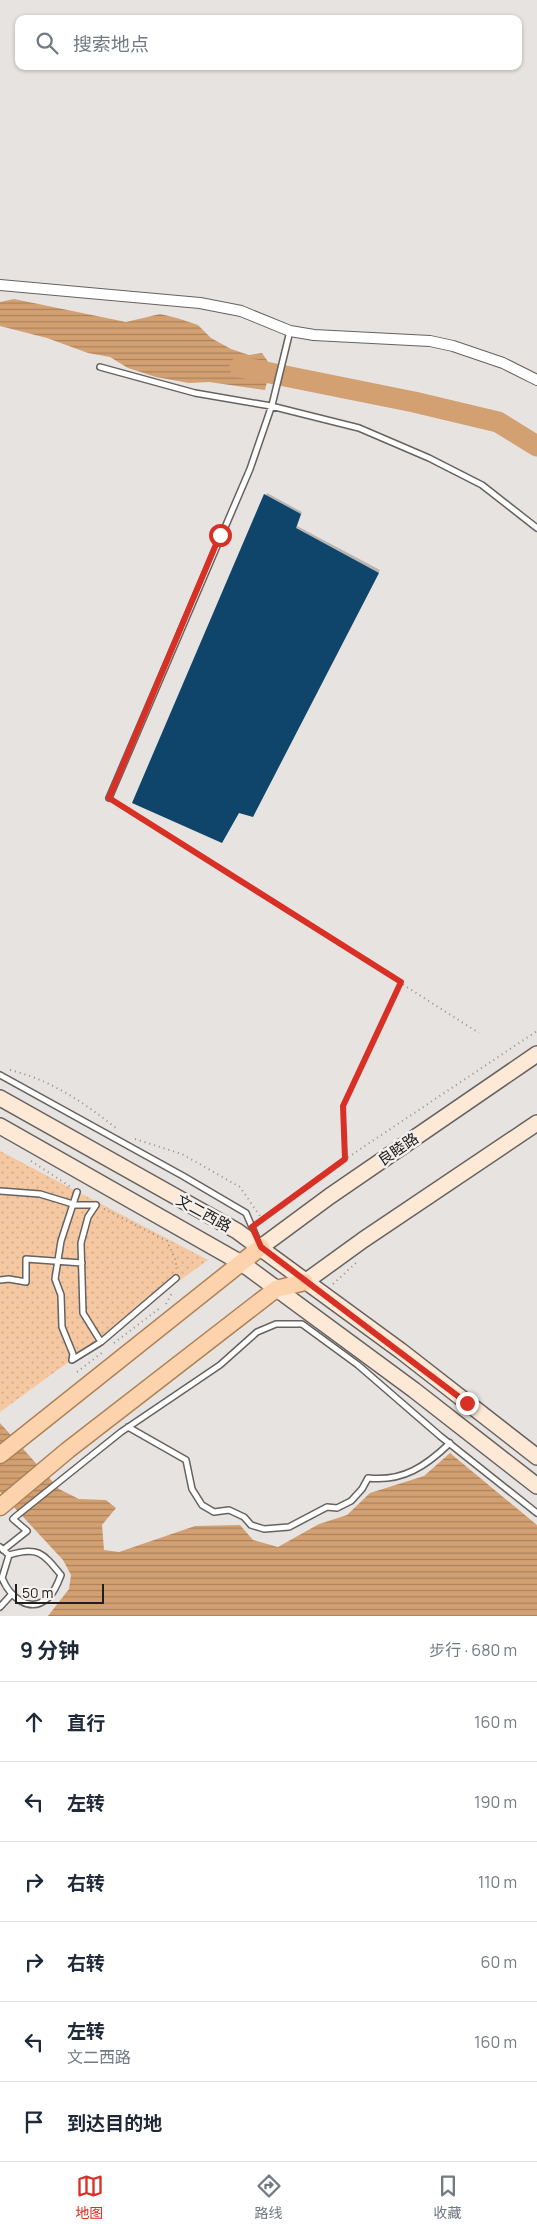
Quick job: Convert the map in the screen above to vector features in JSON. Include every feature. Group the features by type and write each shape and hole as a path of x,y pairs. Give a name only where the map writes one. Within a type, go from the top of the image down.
{"main road":[{"name":"良睦路","path":"261,1247 330,1196 537,1054"},
{"name":"文二西路","path":"0,1098 229,1226 261,1247 305,1282 401,1351 537,1457"},
{"path":"2,1506 48,1466 276,1289 305,1282 363,1240 537,1122"},
{"name":"文二西路","path":"0,1126 243,1264 537,1486"},
{"path":"0,1456 22,1436 243,1264 261,1247"}],"street":[{"path":"0,284 200,303 241,311 290,331 322,336 430,341 453,346 503,363 537,380"}],"lane":[{"path":"109,798 250,469 271,406 290,331"},
{"path":"100,367 195,393 271,406 359,428 390,440 482,485 537,528"},
{"path":"0,1075 246,1213 261,1247"},
{"path":"0,1191 40,1194 73,1204 96,1205"},
{"path":"77,1192 61,1241 55,1279 61,1295 62,1327 73,1354 72,1360 101,1342 176,1278"},
{"path":"96,1205 88,1217 81,1242 82,1313 101,1342"},
{"path":"0,1280 9,1279 26,1282 26,1260 82,1263"},
{"path":"9,1555 2,1548 27,1531 14,1518 128,1427 220,1365 257,1332 276,1324 302,1324 358,1365 450,1443 537,1512"},
{"path":"128,1427 186,1460 192,1489 202,1505 214,1512 229,1510 244,1517 251,1525 264,1529 289,1527 327,1507 338,1508 351,1500 368,1478 397,1477 416,1471 430,1462 450,1443"},
{"path":"26,1550 37,1551 61,1575 51,1595 38,1604 22,1602 11,1595 2,1578 3,1568 9,1555 26,1550"},
{"path":"0,1607 11,1595"}],"path":[{"path":"109,798 479,1033"},
{"path":"345,1159 343,1106 401,982"},
{"path":"252,1227 345,1159 537,1031"},
{"path":"8,1069 51,1083 80,1101 122,1134"},
{"path":"131,1137 182,1154 240,1187 262,1220"},
{"path":"31,1160 77,1192"},
{"path":"96,1205 167,1241 176,1261 176,1278 173,1292 167,1303 114,1343"},
{"path":"77,1372 107,1349"}],"shaded area":[{"path":"14,299 126,322 160,314 198,325 211,338 231,349 249,355 262,353 271,366 265,390 209,382 189,383 156,377 128,368 110,357 88,353 47,338 0,326 0,302"},
{"path":"0,1151 208,1260 0,1412"},
{"path":"0,1423 59,1489 79,1499 106,1500 116,1508 102,1525 104,1550 119,1552 195,1526 240,1525 253,1540 278,1547 319,1524 347,1515 370,1493 424,1476 450,1453 537,1525 537,1616 48,1616 69,1589 71,1575 63,1560 0,1492"}],"building":[{"path":"264,494 301,514 296,528 379,573 253,817 239,813 222,843 132,803"}],"waterway":[{"path":"240,367 414,402 498,422 537,446"}],"route":[{"path":"220,535 109,798 401,982 343,1106 345,1159 252,1227 261,1247 313,1288 401,1351 467,1403"}]}
